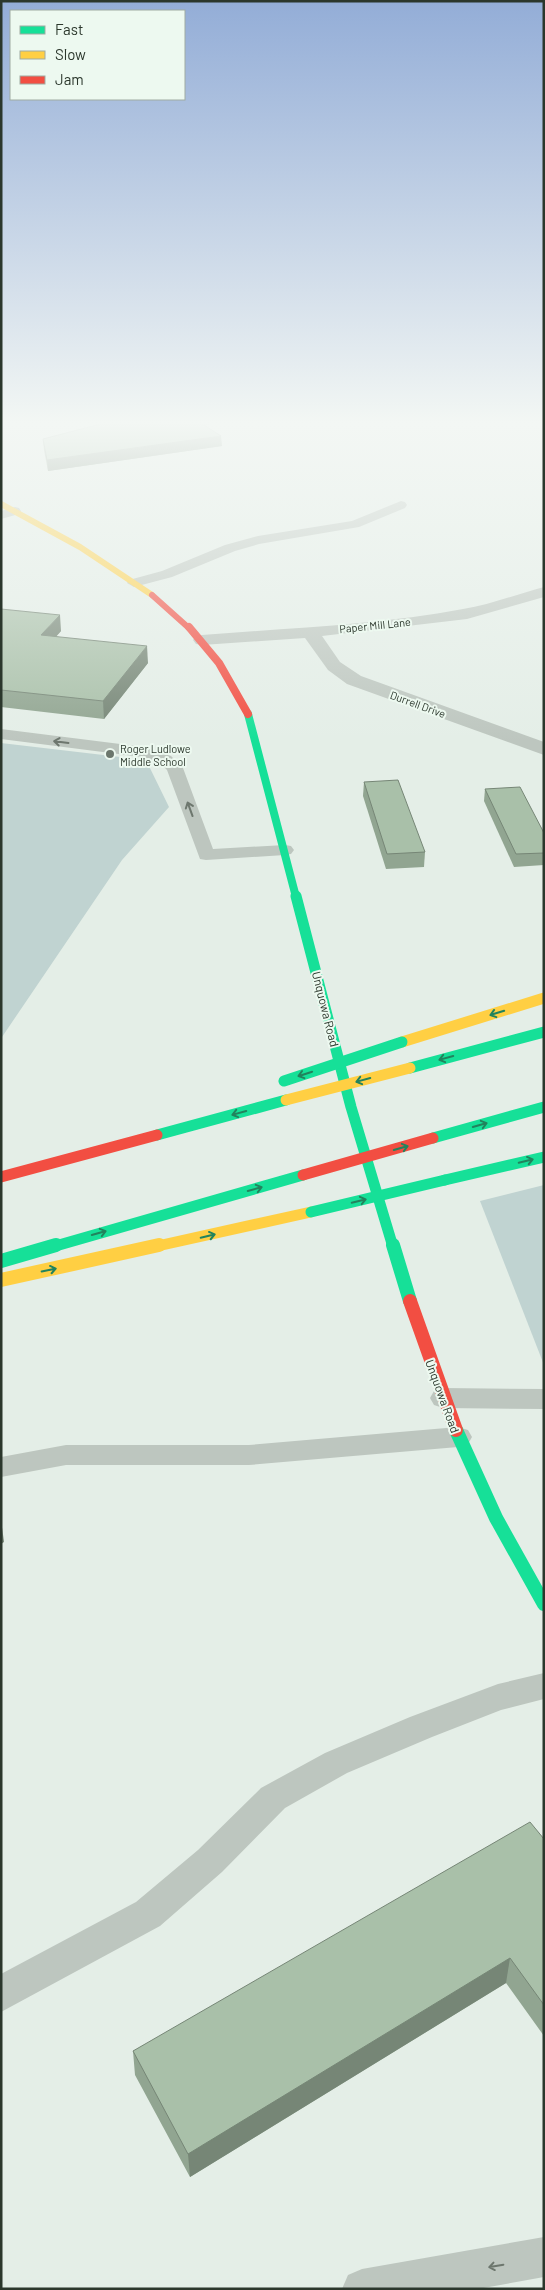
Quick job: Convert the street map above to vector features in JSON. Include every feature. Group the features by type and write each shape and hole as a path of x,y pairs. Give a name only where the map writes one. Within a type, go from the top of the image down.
{"main road":[{"name":"Unquowa Road","path":"46,528 134,583 171,609 202,640 232,683 250,718 351,1107 418,1325 458,1437 496,1518 544,1604"},
{"path":"279,1083 544,998"},
{"path":"1,1177 544,1032"},
{"path":"1,1261 544,1107"},
{"path":"26,1170 182,1116"},
{"path":"1,1280 311,1212 544,1157"}],"street":[{"name":"Paper Mill Lane","path":"202,640 310,632 467,614 544,592"},
{"name":"Durrell Drive","path":"310,632 334,666 354,680 544,749"}],"lane":[{"path":"134,583 175,570 230,548 265,539 332,528"},
{"path":"1,734 144,752 165,759 175,768 206,855 285,850"},
{"path":"443,1398 544,1399"},
{"path":"1,1466 66,1455 249,1455 458,1437"},
{"path":"1,1994 148,1914 210,1861 272,1798 336,1763 421,1727 498,1697 544,1686"},
{"path":"362,2289 544,2258"}],"shaded area":[{"path":"1,743 146,760 169,807 122,860 2,1037"},
{"path":"544,1185 544,1365 480,1201"}],"building":[{"path":"1,609 60,615 41,635 147,646 103,701 1,690"},
{"path":"398,780 425,852 387,854 364,782"},
{"path":"520,787 544,833 544,853 516,854 485,789"},
{"path":"530,1822 544,1839 544,2005 510,1958 188,2154 133,2051"}],"traffic: fast":[{"path":"248,714 351,1107 410,1301"},
{"path":"410,1068 544,1032"},
{"path":"284,1081 402,1042"},
{"path":"157,1135 286,1100"},
{"path":"433,1138 544,1107"},
{"path":"445,1180 544,1157"},
{"path":"1,1261 303,1175"},
{"path":"311,1212 445,1180"},
{"path":"456,1430 496,1518 544,1604"}],"traffic: slow":[{"path":"45,528 80,547 152,595"},
{"path":"402,1042 544,998"},
{"path":"286,1100 410,1068"},
{"path":"1,1280 311,1212"}],"traffic: jam":[{"path":"152,595 182,620 208,648 230,679 248,714"},
{"path":"1,1177 157,1135"},
{"path":"303,1175 433,1138"},
{"path":"410,1301 456,1430"}],"place":[{"name":"Roger Ludlowe Middle School","path":"110,754"}]}
